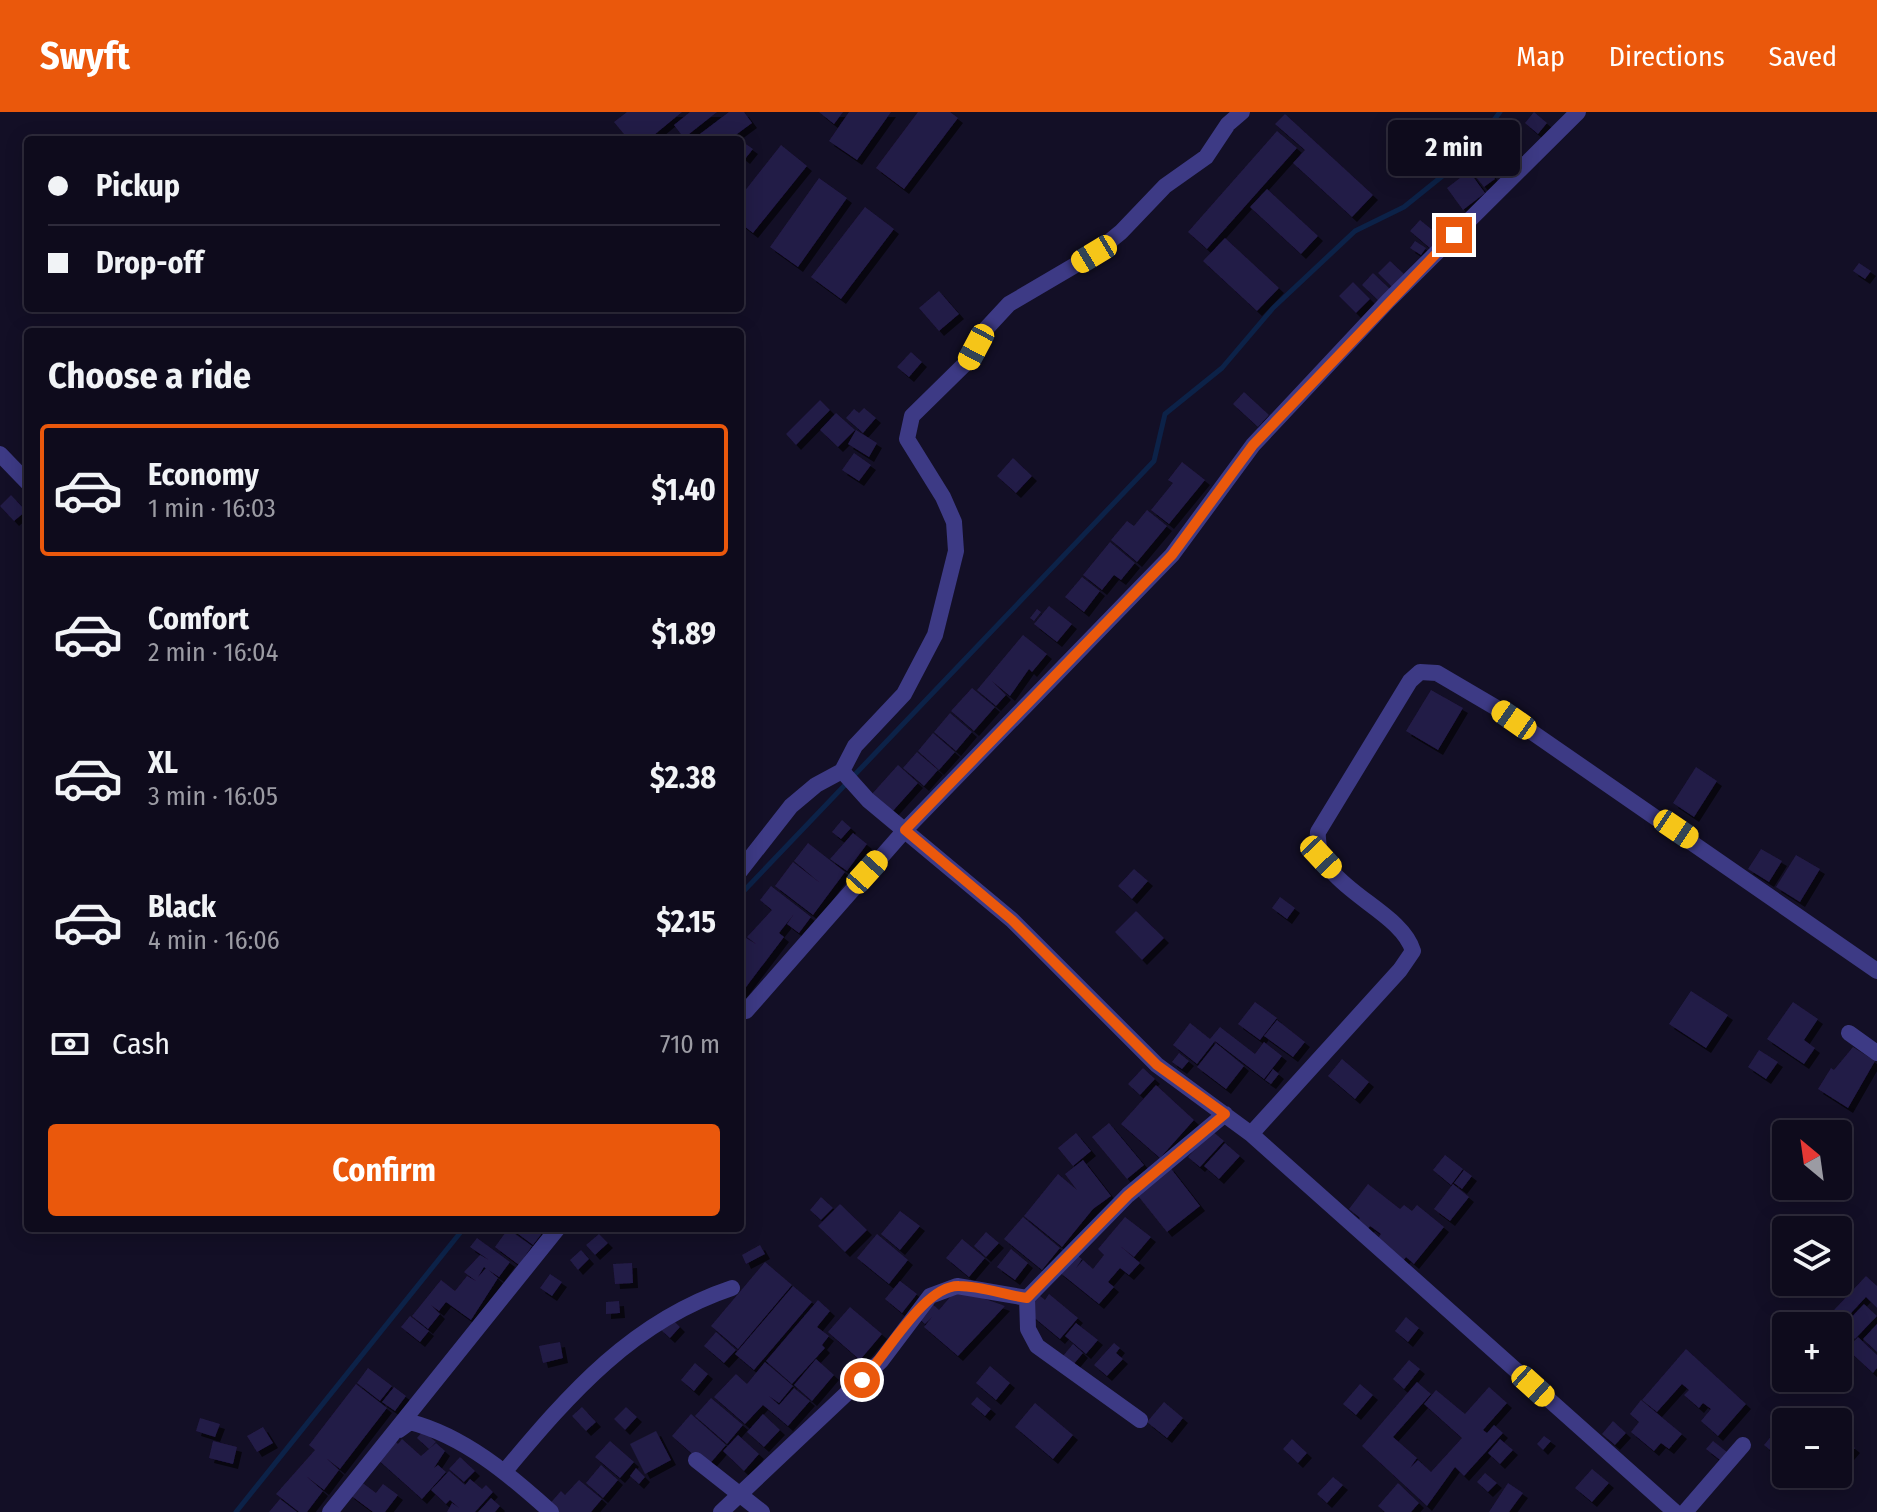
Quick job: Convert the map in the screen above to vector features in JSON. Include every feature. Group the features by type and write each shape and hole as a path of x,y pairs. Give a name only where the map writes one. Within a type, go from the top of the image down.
{"street":[{"path":"744,866 791,806 816,785 844,775 855,746 904,694 935,635 949,591 956,551 954,522 943,497 907,439 912,416 968,361 983,332 1009,304 1094,254 1165,186 1206,157 1228,124 1242,112"},
{"path":"746,1011 905,830 1172,555 1253,445 1357,334 1578,112"},
{"path":"0,454 24,479"},
{"path":"1251,1134 1400,970 1413,951 1405,936 1362,901 1321,857 1317,843 1318,832 1364,755 1410,681 1420,672 1437,673 1500,710 1877,971"},
{"path":"844,775 868,800 1012,920 1157,1065 1251,1134 1675,1512"},
{"path":"1849,1033 1877,1053"},
{"path":"1140,1420 1037,1346 1028,1329 1027,1298 1128,1195 1225,1114"},
{"path":"330,1512 555,1232"},
{"path":"721,1512 881,1361 930,1296 957,1286 1027,1298"},
{"path":"505,1471 581,1385 636,1336 701,1299 732,1288"},
{"path":"396,1431 410,1422 429,1427 505,1471 551,1512"},
{"path":"1685,1512 1743,1445"},
{"path":"696,1460 762,1512"}],"building":[{"path":"627,112 682,112 653,136 626,136 614,122"},
{"path":"690,112 717,112 687,136 682,136 674,125"},
{"path":"729,112 744,112 752,123 734,136 697,136"},
{"path":"819,112 843,112 834,124"},
{"path":"849,112 891,112 857,160 829,141"},
{"path":"918,112 950,112 958,118 904,189 876,168"},
{"path":"1534,112 1547,123 1538,134 1525,123"},
{"path":"1285,114 1373,195 1352,217 1293,163 1305,150 1275,124"},
{"path":"1277,131 1297,148 1207,249 1188,232"},
{"path":"1509,139 1520,153 1511,159 1500,145"},
{"path":"744,143 753,149 744,158"},
{"path":"781,145 807,166 753,233 744,226 744,192"},
{"path":"1504,153 1508,159 1500,165 1496,159"},
{"path":"1478,155 1484,164 1472,173 1465,164"},
{"path":"1487,168 1495,179 1484,187 1476,177"},
{"path":"1469,171 1485,193 1463,210 1447,188"},
{"path":"819,178 847,198 798,267 770,247"},
{"path":"1267,189 1318,236 1301,254 1250,207"},
{"path":"865,207 894,229 841,299 811,277"},
{"path":"1420,220 1441,237 1431,249 1410,231"},
{"path":"1225,238 1279,288 1257,311 1203,261"},
{"path":"1415,241 1426,248 1421,255 1410,248"},
{"path":"1390,261 1404,274 1392,287 1378,273"},
{"path":"1859,263 1871,271 1865,279 1853,271"},
{"path":"1373,273 1391,290 1380,302 1362,285"},
{"path":"1353,282 1370,299 1356,313 1339,296"},
{"path":"939,291 959,314 939,331 919,308"},
{"path":"911,352 922,362 909,377 897,367"},
{"path":"1244,392 1269,415 1258,427 1233,404"},
{"path":"820,400 830,410 796,445 786,434"},
{"path":"864,408 876,418 863,433 846,418 854,409 859,413"},
{"path":"836,413 855,430 838,447 820,430"},
{"path":"856,430 877,443 869,457 848,444"},
{"path":"854,453 871,465 859,481 842,470"},
{"path":"1013,458 1032,476 1016,493 997,476"},
{"path":"1182,462 1205,480 1169,524 1151,510 1173,483 1168,480"},
{"path":"11,495 24,513 14,521 0,506"},
{"path":"1147,510 1167,526 1137,562 1111,540 1127,521 1134,526"},
{"path":"1110,542 1135,563 1121,580 1114,575 1102,590 1083,575"},
{"path":"1082,577 1100,591 1084,612 1065,597"},
{"path":"1049,606 1072,624 1057,642 1034,624"},
{"path":"1037,609 1041,612 1034,621 1030,618"},
{"path":"1023,635 1047,654 1032,672 1029,669 1010,696 992,681 1006,695 996,706 977,690"},
{"path":"972,688 995,707 974,731 951,711"},
{"path":"1431,690 1463,708 1438,750 1406,731"},
{"path":"950,713 972,732 956,751 934,732"},
{"path":"933,733 955,752 939,770 918,751"},
{"path":"917,752 938,770 924,786 903,768"},
{"path":"898,765 918,783 892,812 872,794"},
{"path":"1696,767 1717,781 1694,817 1673,803"},
{"path":"842,820 851,828 841,839 832,832"},
{"path":"853,833 867,844 847,871 830,859"},
{"path":"808,843 845,872 813,915 775,886 793,862 820,883 794,861"},
{"path":"1761,849 1782,861 1769,882 1748,869"},
{"path":"1796,855 1820,869 1800,902 1776,887"},
{"path":"1134,869 1148,881 1132,899 1118,886"},
{"path":"771,886 811,917 799,933 787,924 794,914 779,933 784,937 744,990 744,941 746,938 756,944 747,937 772,910 760,900"},
{"path":"1280,897 1295,908 1287,919 1272,908"},
{"path":"1136,911 1164,938 1142,960 1115,932"},
{"path":"1691,991 1728,1015 1706,1048 1669,1024"},
{"path":"1255,1002 1277,1018 1260,1040 1238,1024"},
{"path":"1793,1002 1818,1019 1804,1040 1815,1048 1804,1064 1767,1039"},
{"path":"1277,1020 1305,1042 1293,1057 1264,1036"},
{"path":"1190,1023 1210,1039 1220,1027 1255,1054 1264,1042 1282,1056 1264,1079 1215,1041 1197,1064 1173,1045"},
{"path":"1216,1043 1244,1066 1226,1089 1197,1067"},
{"path":"1853,1047 1875,1061 1848,1108 1818,1089 1831,1068 1834,1070"},
{"path":"1759,1050 1778,1062 1766,1079 1748,1067"},
{"path":"1179,1053 1189,1061 1182,1069 1172,1062"},
{"path":"1342,1059 1369,1082 1355,1099 1328,1076"},
{"path":"1143,1068 1155,1079 1140,1095 1128,1084"},
{"path":"1273,1069 1279,1074 1271,1084 1265,1080"},
{"path":"1156,1085 1194,1120 1160,1158 1121,1124"},
{"path":"1109,1123 1144,1165 1127,1179 1092,1137"},
{"path":"1212,1131 1224,1141 1200,1167 1188,1157"},
{"path":"1076,1133 1091,1151 1073,1166 1058,1148"},
{"path":"1225,1143 1240,1156 1219,1179 1204,1166"},
{"path":"1445,1155 1463,1169 1451,1185 1433,1170"},
{"path":"1083,1160 1111,1196 1093,1209 1062,1247 1024,1216 1058,1174 1077,1190 1065,1174"},
{"path":"1169,1166 1200,1206 1167,1232 1135,1192"},
{"path":"1464,1170 1472,1176 1462,1189 1454,1183"},
{"path":"1368,1184 1400,1209 1404,1205 1412,1211 1417,1205 1444,1227 1414,1264 1406,1257 1401,1264 1378,1238 1381,1234 1370,1226 1364,1234 1354,1226 1360,1218 1349,1209"},
{"path":"1453,1184 1469,1197 1450,1221 1434,1209"},
{"path":"821,1197 833,1208 821,1220 810,1210"},
{"path":"840,1204 867,1230 845,1252 818,1226"},
{"path":"900,1211 920,1226 900,1250 881,1234"},
{"path":"1023,1217 1060,1248 1042,1270 1004,1239"},
{"path":"1125,1217 1151,1237 1134,1257 1119,1245 1140,1263 1129,1275 1120,1268 1108,1282 1114,1287 1099,1304 1058,1271 1074,1253 1082,1259 1076,1268 1083,1260 1093,1269 1104,1255 1098,1249"},
{"path":"506,1232 512,1232 532,1246 519,1265 495,1247"},
{"path":"515,1232 543,1232 533,1245"},
{"path":"986,1232 999,1243 986,1257 974,1246"},
{"path":"599,1234 608,1243 595,1255 586,1245"},
{"path":"877,1234 908,1260 889,1284 857,1258"},
{"path":"477,1238 510,1262 499,1277 488,1270 498,1278 471,1320 446,1302 439,1311 431,1305 440,1314 428,1329 412,1316 441,1280 455,1291 467,1276 476,1281 464,1272 480,1255 489,1260 470,1247"},
{"path":"962,1239 985,1258 969,1277 946,1258"},
{"path":"760,1245 765,1254 746,1264 742,1255"},
{"path":"1011,1249 1028,1263 1015,1280 997,1267"},
{"path":"581,1250 589,1259 578,1270 570,1260"},
{"path":"765,1262 792,1285 738,1349 711,1326"},
{"path":"632,1263 633,1283 615,1284 613,1264"},
{"path":"550,1274 562,1282 552,1296 540,1288"},
{"path":"1866,1276 1877,1286 1877,1308 1866,1297 1852,1312 1832,1312 1847,1296 1852,1296 1852,1291"},
{"path":"900,1281 917,1294 902,1313 885,1299"},
{"path":"793,1286 812,1302 754,1370 735,1354"},
{"path":"957,1289 1005,1306 958,1356 924,1327 932,1317 925,1324 916,1316 929,1301 939,1310"},
{"path":"1049,1294 1078,1318 1060,1339 1031,1315 1030,1306 1039,1295 1045,1300"},
{"path":"818,1300 830,1311 817,1327 829,1336 822,1345 825,1348 792,1384 766,1361"},
{"path":"619,1301 620,1313 606,1314 606,1302"},
{"path":"1864,1304 1877,1316 1855,1339 1852,1336 1852,1317"},
{"path":"850,1307 882,1334 860,1360 828,1332"},
{"path":"410,1316 429,1331 420,1342 401,1327"},
{"path":"1406,1317 1419,1328 1408,1342 1395,1331"},
{"path":"671,1318 680,1327 670,1338 660,1329"},
{"path":"1076,1323 1098,1340 1086,1354 1065,1336"},
{"path":"1877,1324 1877,1352 1863,1339"},
{"path":"716,1332 736,1350 724,1363 704,1346"},
{"path":"1858,1337 1877,1355 1877,1368 1873,1373 1852,1354 1852,1344"},
{"path":"560,1342 563,1358 543,1363 539,1346"},
{"path":"1114,1343 1120,1348 1116,1353 1123,1359 1107,1376 1094,1365"},
{"path":"1073,1344 1083,1353 1073,1365 1063,1356"},
{"path":"1686,1349 1746,1404 1718,1436 1701,1421 1711,1409 1703,1403 1699,1408 1684,1395 1689,1390 1682,1384 1657,1412 1642,1400"},
{"path":"816,1359 834,1375 812,1401 794,1385"},
{"path":"1409,1360 1420,1369 1404,1389 1393,1379"},
{"path":"765,1362 793,1386 779,1403 769,1396 779,1405 794,1388 810,1401 788,1426 763,1405 745,1424 714,1397 736,1374 747,1384"},
{"path":"695,1363 708,1374 694,1391 681,1380"},
{"path":"990,1366 1010,1383 996,1400 976,1383"},
{"path":"368,1368 392,1386 380,1401 357,1383"},
{"path":"1417,1382 1431,1394 1393,1437 1417,1458 1410,1468 1418,1460 1431,1472 1462,1438 1424,1404 1436,1390 1465,1414 1489,1387 1507,1403 1483,1430 1487,1433 1494,1425 1503,1433 1464,1476 1455,1467 1427,1506 1362,1446"},
{"path":"356,1384 387,1408 340,1469 326,1458 339,1470 324,1490 306,1476 323,1491 307,1512 299,1512 276,1494 315,1450 309,1445"},
{"path":"1360,1384 1373,1395 1356,1415 1343,1404"},
{"path":"394,1387 406,1396 395,1411 382,1402"},
{"path":"977,1397 991,1409 985,1416 971,1404"},
{"path":"711,1398 743,1425 727,1444 695,1416"},
{"path":"1641,1400 1682,1434 1669,1449 1661,1443 1654,1451 1631,1432 1639,1422 1630,1414"},
{"path":"1164,1402 1183,1418 1167,1438 1147,1422"},
{"path":"1035,1403 1073,1435 1053,1459 1015,1427"},
{"path":"582,1407 596,1422 586,1431 572,1416"},
{"path":"626,1407 637,1417 625,1430 614,1419"},
{"path":"691,1414 726,1445 707,1467 672,1436"},
{"path":"763,1414 780,1430 764,1447 747,1432"},
{"path":"200,1418 220,1424 215,1437 196,1431"},
{"path":"1613,1421 1626,1433 1615,1445 1602,1434"},
{"path":"263,1427 273,1443 257,1452 247,1436"},
{"path":"423,1431 436,1442 429,1449 417,1438"},
{"path":"656,1431 671,1460 645,1474 630,1444"},
{"path":"738,1435 759,1454 744,1471 723,1451"},
{"path":"1772,1435 1772,1452 1764,1445"},
{"path":"1544,1436 1551,1441 1543,1450 1537,1444"},
{"path":"393,1439 398,1444 402,1439 421,1456 436,1443 445,1451 434,1468 438,1465 446,1472 422,1499 376,1458"},
{"path":"1292,1439 1307,1453 1298,1463 1283,1449"},
{"path":"1500,1439 1513,1450 1500,1464 1488,1453"},
{"path":"213,1441 237,1447 233,1464 209,1458"},
{"path":"610,1441 634,1462 620,1478 595,1457"},
{"path":"1713,1441 1727,1452 1720,1460 1706,1449"},
{"path":"460,1457 475,1471 464,1482 449,1469"},
{"path":"601,1465 618,1480 603,1498 586,1483"},
{"path":"636,1468 645,1477 639,1484 630,1476"},
{"path":"1592,1469 1609,1483 1592,1502 1575,1488"},
{"path":"449,1471 465,1485 470,1479 482,1489 486,1485 493,1492 475,1512 447,1512 452,1503 459,1508 450,1500 446,1504 431,1490"},
{"path":"1485,1473 1497,1483 1488,1492 1477,1482"},
{"path":"1333,1477 1343,1485 1327,1503 1317,1494"},
{"path":"579,1480 602,1499 591,1512 553,1512 547,1507 561,1491 565,1495"},
{"path":"360,1481 376,1493 383,1484 398,1495 385,1512 373,1512 349,1494"},
{"path":"1398,1483 1419,1503 1411,1512 1385,1512 1378,1506"},
{"path":"1508,1483 1523,1493 1509,1512 1489,1512"},
{"path":"491,1498 500,1506 495,1512 478,1512"},
{"path":"280,1499 297,1512 269,1512"}],"waterway":[{"path":"744,891 1154,461 1165,414 1222,368 1273,308 1355,231 1404,207 1466,157 1500,112"},
{"path":"236,1512 461,1232"}],"route":[{"path":"862,1380 881,1361 930,1296 943,1289 957,1286 1027,1298 1128,1195 1225,1114 1157,1065 1012,920 905,830 1172,555 1253,445 1454,235"}]}
